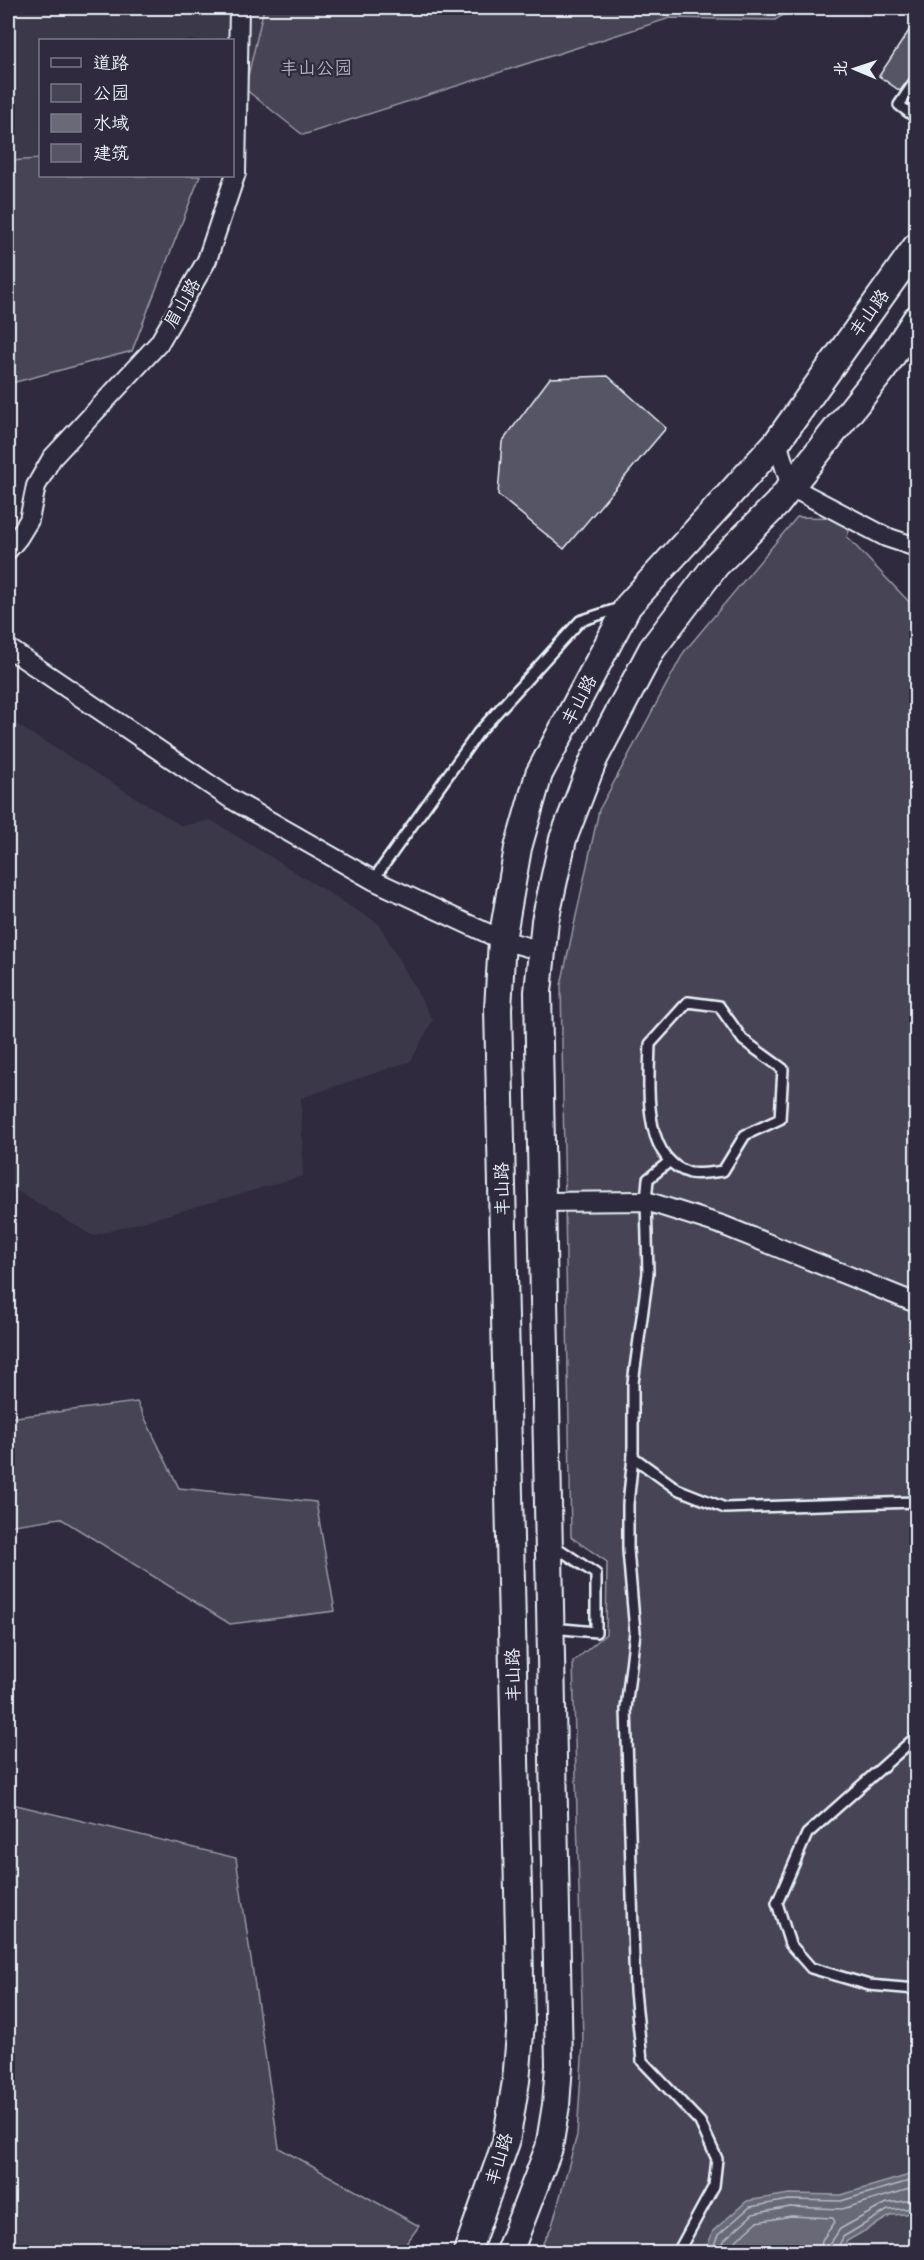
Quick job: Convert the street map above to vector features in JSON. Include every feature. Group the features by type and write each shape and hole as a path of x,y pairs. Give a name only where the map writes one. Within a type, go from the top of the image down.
{"main road":[{"name":"丰山路","path":"467,2253 506,2142 516,2081 521,2023 498,1009 502,940 518,848 539,774 628,606 777,441 916,247"},
{"name":"丰山路","path":"509,2253 549,2148 556,2105 559,2065 538,993 545,921 563,839 594,759 652,649 716,565 777,504 882,371 916,319"},
{"path":"511,1588 550,1628"}],"street":[{"name":"眉山路","path":"8,550 28,520 36,486 52,458 159,343 207,260 236,173 239,8"},
{"path":"777,441 791,486 886,537 916,547"},
{"path":"8,648 231,799 373,880 502,940 542,951"},
{"path":"542,1202 646,1201 722,1225 916,1303"}],"lane":[{"path":"916,80 899,105 916,118"},
{"path":"373,880 478,733 572,629 580,621 628,606"},
{"path":"688,1002 719,1006 743,1040 783,1069 780,1119 745,1135 723,1171 691,1173 670,1161 655,1137 649,1093 650,1044 688,1002"},
{"path":"670,1161 648,1179 646,1201 648,1273 633,1383 633,1457 628,1504 628,1550 636,1632 626,1709 635,1991 642,2061 700,2122 717,2159 714,2186 678,2253"},
{"path":"633,1457 677,1489 725,1508 916,1502"},
{"path":"549,1542 596,1574 596,1632 550,1628"},
{"path":"916,1737 807,1834 777,1903 790,1944 811,1968 869,1985 916,1989"}],"shaded area":[{"path":"8,8 264,8 245,89 234,48 234,39 39,39 39,159 8,161"},
{"path":"8,719 182,826 211,820 379,924 433,1020 411,1061 301,1098 303,1176 93,1236 8,1186"}],"green space":[{"name":"丰山公园","path":"264,8 795,8 775,20 670,18 303,135 245,89"},
{"path":"39,159 39,177 200,177 132,351 8,384 8,161"},
{"path":"797,517 853,518 847,537 916,609 916,2252 538,2252 552,2226 577,2135 583,2043 573,1662 606,1634 607,1562 571,1537 561,985 599,810 684,652"},
{"path":"137,1402 179,1488 316,1502 335,1611 230,1624 60,1518 8,1526 8,1418"},
{"path":"8,1803 236,1858 279,2148 419,2226 400,2252 8,2252"}],"water":[{"path":"916,2173 916,2213 892,2215 847,2241 841,2252 705,2252 713,2231 747,2201 789,2194 841,2195"}],"building":[{"path":"916,20 916,73 900,91 879,76"},
{"path":"608,376 666,428 564,549 498,495 502,442 550,378"}]}
